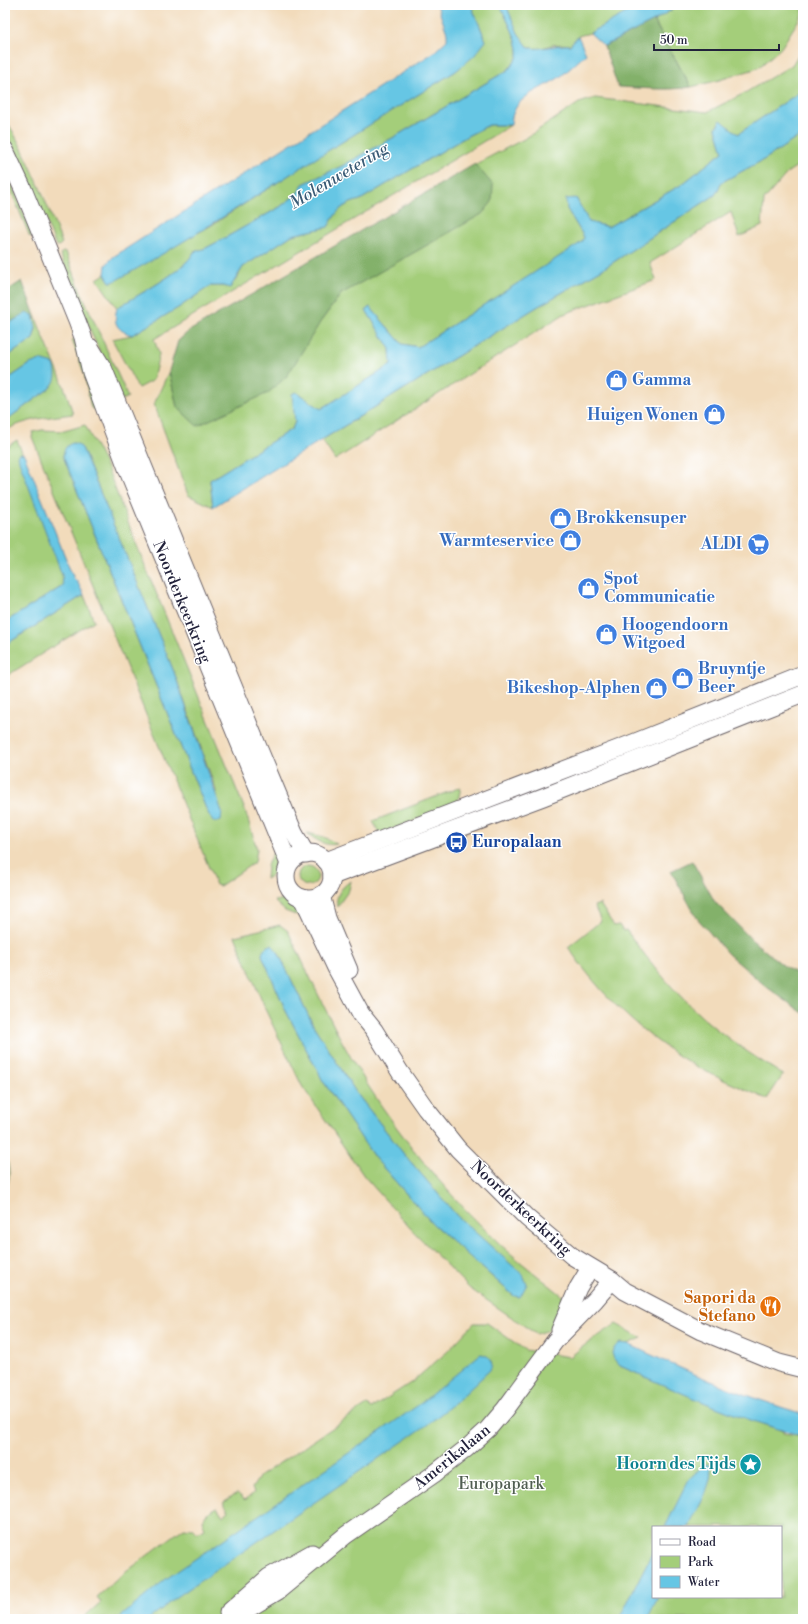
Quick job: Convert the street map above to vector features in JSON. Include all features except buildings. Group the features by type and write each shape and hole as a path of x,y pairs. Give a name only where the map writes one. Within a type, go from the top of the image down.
{"street":[{"name":"Noorderkeerkring","path":"5,150 23,189 83,337 91,372 128,471 290,864"},
{"name":"Noorderkeerkring","path":"83,337 104,370 261,754 294,833 306,854"},
{"path":"329,868 803,675"},
{"path":"329,868 543,797 803,694"},
{"path":"306,854 317,855 329,868 329,887 321,895 312,899 303,898 293,893 287,883 286,871 290,864 297,857 306,854"},
{"name":"Noorderkeerkring","path":"321,895 327,918 346,964 373,1017 374,1030"},
{"name":"Noorderkeerkring","path":"303,898 336,968 365,1020 374,1030 400,1072 426,1109 458,1149 527,1218 566,1251 590,1268 612,1280 625,1291 701,1331 775,1361 803,1369"},
{"name":"Amerikalaan","path":"555,1341 578,1288 590,1268"},
{"name":"Amerikalaan","path":"231,1619 278,1591 346,1535 434,1474 467,1448 488,1429 505,1410 555,1341 595,1300 612,1280"},
{"name":"Amerikalaan","path":"221,1619 269,1577 346,1535"}],"green space":[{"path":"471,5 500,5 513,32 518,47 517,58 508,70 396,136 342,166 303,184 297,194 280,207 206,248 194,252 189,260 171,275 117,308 97,279 105,274 110,282 212,225 295,171 456,71 486,41"},
{"path":"506,5 642,5 590,33 578,36 570,45 550,45 536,49 530,48 525,44 513,24"},
{"path":"679,5 803,5 803,13 781,48 758,68 691,87 654,21"},
{"path":"654,21 691,87 664,89 618,87 604,46"},
{"path":"803,47 803,90 738,134 720,120 716,128 723,152 681,185 608,227 589,222 576,198 567,209 584,237 583,242 418,347 402,344 370,307 366,310 390,349 391,365 321,409 296,392 295,422 292,429 210,480 213,507 188,495 154,404 169,371 177,407 321,321 341,294 366,279 493,185 472,166 526,138 579,103 595,98 707,112 743,94 792,65"},
{"path":"5,118 22,148 43,195 62,243 59,246 56,246 25,170 5,131"},
{"path":"489,125 511,125 154,339 159,354 153,380 138,388 112,339 132,335 178,308 210,286 223,286 235,281 243,267 292,235 328,227 340,209 348,204 360,200 469,135"},
{"path":"803,134 803,162 788,172 764,200 762,226 739,237 731,212 650,263 656,280 564,314 335,460 322,440 537,307 606,267 715,195 722,182 765,159"},
{"path":"475,164 493,185 492,202 482,214 341,294 321,321 287,376 268,393 197,426 177,407 169,371 178,341 189,331"},
{"path":"5,168 33,235 30,237 5,176"},
{"path":"66,252 81,292 128,397 122,400 93,337 60,254"},
{"path":"22,281 36,318 34,319 33,315 13,321 5,326 5,292"},
{"path":"36,318 61,378 73,414 29,421 5,431 5,421 50,388 30,364 5,381 5,358 33,339 36,328 34,319"},
{"path":"74,339 100,409 95,410 91,408 84,373 72,340"},
{"path":"85,425 108,470 137,546 245,810 257,849 255,862 220,886 216,885 32,437 33,432 42,430 64,431","holes":["73,443 82,448 174,672 216,790 213,822 207,811 63,456"]},
{"path":"17,440 74,579 5,622 5,448"},
{"path":"84,595 94,621 5,677 5,645"},
{"path":"461,787 458,801 411,822 379,834 373,821"},
{"path":"307,833 324,837 337,844 329,845"},
{"path":"275,849 277,858 276,870 266,879 267,865"},
{"path":"692,861 715,902 752,940 784,966 803,978 803,1013 768,988 728,954 697,918 671,871"},
{"path":"308,866 315,869 318,876 315,883 308,886 301,883 298,876 301,869"},
{"path":"351,881 349,890 337,907 337,899 340,892 344,886"},
{"path":"282,900 292,904 301,917 285,911 274,901"},
{"path":"600,904 614,926 619,925 623,931 626,930 656,969 690,1006 723,1034 783,1075 767,1099 706,1072 669,1049 636,1024 593,980 568,947 601,921 594,906"},
{"path":"280,925 288,931 345,1047 367,1084 397,1128 430,1170 483,1228 532,1272 563,1296 561,1307 550,1330 536,1334 469,1288 411,1229 364,1176 302,1086 266,1011 235,936","holes":["278,952 313,1025 357,1094 403,1153 457,1216 514,1296 433,1224 374,1157 323,1081 286,1011 262,955"]},
{"path":"5,1155 9,1167 9,1181 5,1189"},
{"name":"Europapark","path":"474,1323 487,1323 525,1350 570,1357 616,1324 642,1338 628,1344 620,1343 620,1366 704,1402 783,1431 783,1433 803,1436 803,1619 82,1619 101,1602 97,1597 121,1576 184,1528 193,1529 198,1533 205,1529 202,1520 206,1514 217,1507 223,1516 229,1511 223,1502 237,1493 245,1500 254,1493 252,1488 260,1476 367,1405 372,1408 412,1382 447,1352"}],"water":[{"path":"437,5 471,5 486,41 474,56 456,71 205,228 159,256 113,282 110,282 105,274 106,265 113,257 433,53 447,40 447,33"},
{"name":"Molenwetering","path":"500,5 506,5 518,33 529,48 570,45 578,36 586,54 560,77 528,95 521,101 516,107 511,125 489,125 469,135 360,200 348,204 340,209 328,227 292,235 243,267 230,288 223,286 210,286 178,308 132,335 122,331 119,328 115,318 117,308 171,275 189,260 194,252 206,248 280,207 297,194 303,184 342,166 396,136 508,70 517,58 518,47 513,32"},
{"path":"640,5 679,5 654,21 604,46 590,33"},
{"path":"803,90 803,134 765,159 722,182 715,195 606,267 537,307 213,507 210,480 292,429 295,422 292,394 296,392 321,409 391,365 390,349 366,310 370,307 402,344 418,347 582,242 584,237 567,209 566,199 576,198 589,222 608,227 681,185 723,152 716,128 721,120 738,134"},
{"path":"26,313 33,315 36,328 33,339 5,358 5,326"},
{"path":"40,360 54,364 56,374 54,382 50,388 5,421 5,381 30,364"},
{"path":"73,443 82,448 174,672 222,812 221,820 216,822 213,822 207,811 63,456 66,448"},
{"path":"18,454 24,454 74,579 77,581 84,595 5,645 5,622 63,586 62,575 19,461"},
{"path":"272,945 278,952 313,1025 357,1094 403,1153 457,1216 523,1275 527,1284 520,1297 514,1296 433,1224 374,1157 323,1081 286,1011 262,955 265,948"},
{"path":"620,1343 628,1344 736,1391 803,1414 803,1436 733,1414 620,1366 614,1359 612,1353 615,1347"},
{"path":"481,1354 487,1356 491,1360 492,1364 490,1370 457,1401 427,1425 174,1599 149,1619 118,1619 166,1579 420,1404"},
{"path":"705,1464 710,1465 710,1480 689,1526 666,1526 689,1479"},
{"path":"652,1553 652,1598 658,1598 648,1619 619,1619"}],"place":[{"name":"Gamma","path":"616,380"},
{"name":"Huigen Wonen","path":"714,415"},
{"name":"Brokkensuper","path":"561,518"},
{"name":"Warmteservice","path":"570,541"},
{"name":"ALDI","path":"758,544"},
{"name":"Spot Communicatie","path":"588,588"},
{"name":"Hoogendoorn Witgoed","path":"606,634"},
{"name":"Bruyntje Beer","path":"682,678"},
{"name":"Bikeshop-Alphen","path":"656,688"},
{"name":"Europalaan","path":"457,842"},
{"name":"Sapori da Stefano","path":"771,1307"},
{"name":"Hoorn des Tijds","path":"751,1464"}]}
